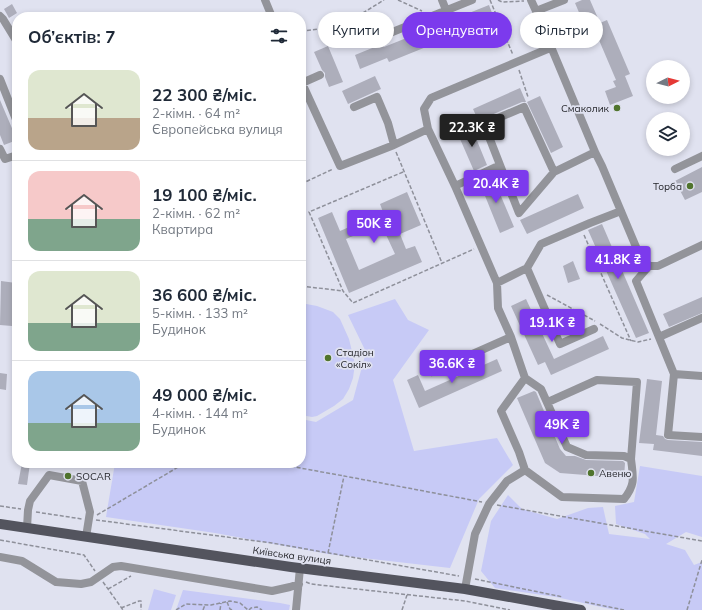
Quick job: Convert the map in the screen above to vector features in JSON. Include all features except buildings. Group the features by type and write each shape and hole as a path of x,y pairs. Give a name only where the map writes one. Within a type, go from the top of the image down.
{"main road":[{"name":"Київська вулиця","path":"0,524 300,568 465,588 583,606"}],"street":[{"path":"265,0 270,12"},
{"path":"442,0 446,10"},
{"path":"441,12 472,0"},
{"path":"531,1 536,11 564,0"},
{"path":"0,16 12,34"},
{"path":"631,459 624,456 586,455 567,447 541,389 525,378 511,337 498,308 497,283 455,186 428,129 424,109 431,98 550,48 639,254 649,266"},
{"path":"306,80 320,75"},
{"path":"0,78 12,109"},
{"path":"306,93 340,166 394,145 428,129"},
{"path":"354,107 377,96 388,123 394,145"},
{"path":"554,172 524,107 484,124 519,213 554,172 595,152"},
{"path":"0,148 5,159 12,157"},
{"path":"675,169 702,156"},
{"path":"455,186 500,166"},
{"path":"497,283 527,268 541,244 621,211"},
{"path":"702,245 658,266 649,266 636,281 674,374 668,435 702,437"},
{"path":"527,268 560,344 594,329"},
{"path":"659,337 702,318"},
{"path":"432,372 511,337"},
{"path":"674,374 702,376"},
{"path":"525,378 501,410 525,470 562,497 624,499 632,490 633,480 631,459 637,382 597,380 548,402"},
{"path":"465,588 475,534 489,504 507,481 525,470"},
{"path":"27,528 30,501 49,475 82,481 90,512 86,537"},
{"path":"0,557 22,561 56,582 81,584 91,582 113,566 121,566 272,591 290,587 299,582"},
{"path":"296,610 300,568"}],"path":[{"path":"306,30 340,27 384,0"},
{"path":"398,0 424,12"},
{"path":"490,0 516,62 528,97"},
{"path":"498,0 502,2 531,1"},
{"path":"394,145 403,172 442,263"},
{"path":"306,182 340,166"},
{"path":"403,172 310,212 343,291 353,303 480,246"},
{"path":"580,227 631,340"},
{"path":"306,287 343,291"},
{"path":"543,290 547,295 604,326 622,338 638,342 659,337"},
{"path":"89,520 177,468"},
{"path":"300,468 344,476"},
{"path":"0,506 89,520 272,544 467,577 569,598"},
{"path":"0,540 84,555 122,609 141,601 141,610"},
{"path":"687,610 702,560"},
{"path":"108,589 131,576 135,576"},
{"path":"299,582 465,601 510,610"},
{"path":"402,610 407,595"},
{"path":"227,602 232,610"},
{"path":"176,610 180,609 186,604 205,605 227,602 240,603 247,610 257,607 262,610"},
{"path":"220,610 221,603"},
{"path":"203,610 205,605"},
{"path":"583,606 624,610"}],"shaded area":[{"path":"395,299 408,320 429,330 393,380 414,451 497,438 513,465 479,499 450,568 328,554 215,533 106,517 114,468 306,468 306,420 316,422 353,400 366,352 348,315"},
{"name":"Стадіон «Сокіл»","path":"306,304 333,312 340,319 349,339 355,364 353,378 343,399 317,416 306,416"},
{"path":"640,466 702,476 702,537 686,532 666,544 685,550 694,565 702,562 702,610 615,610 556,597 495,588 481,571 491,521 508,495 522,509 557,519 588,508 603,507 609,534 650,539 645,534 616,524 615,506 634,502"},
{"path":"154,589 176,595 171,610 148,610"},
{"path":"183,590 290,605 289,610 176,610"}],"place":[{"name":"Смаколик","path":"617,108"},
{"name":"Торба","path":"690,186"},
{"name":"Стадіон «Сокіл»","path":"328,358"},
{"name":"Авеню","path":"591,473"},
{"name":"SOCAR","path":"68,476"}]}
